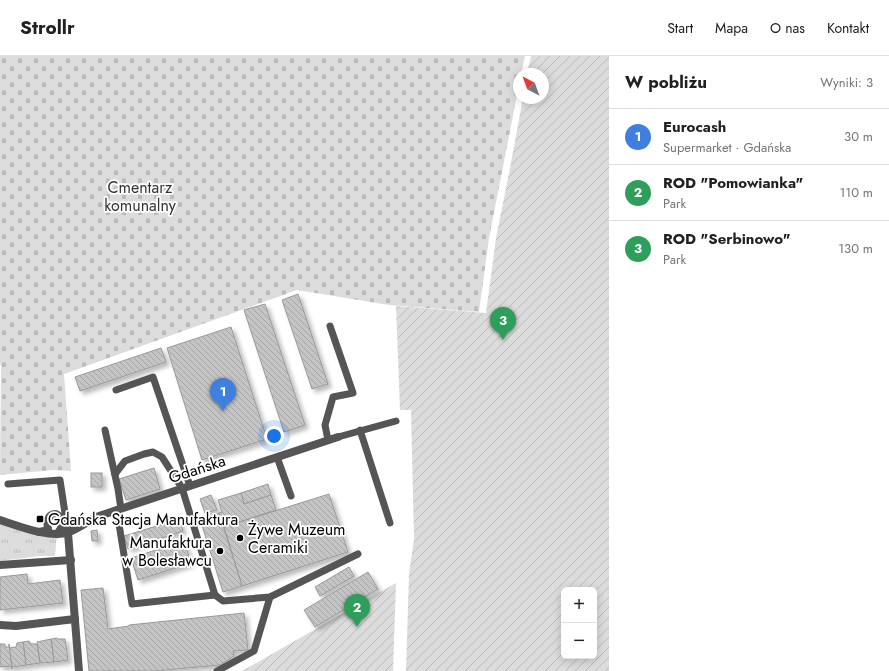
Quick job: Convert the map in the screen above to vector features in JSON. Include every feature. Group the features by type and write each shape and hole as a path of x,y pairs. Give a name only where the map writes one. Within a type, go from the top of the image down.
{"street":[{"name":"Gdańska","path":"0,520 39,532 57,534 68,533 96,517 338,437"},
{"path":"39,532 48,529 49,517 56,514 61,517 63,523 62,529 57,534"},
{"path":"68,533 79,671"},
{"path":"0,565 71,560"},
{"path":"0,625 16,626 75,619"}],"lane":[{"path":"328,440 325,425 333,398 353,392 330,326"},
{"path":"116,390 153,376 190,486"},
{"path":"338,437 396,421"},
{"path":"106,430 115,474 118,518 132,604 215,594"},
{"path":"360,430 390,523"},
{"path":"115,474 125,461 153,452 162,457 182,488 215,594 223,601 270,597 358,554"},
{"path":"277,458 291,496"},
{"path":"8,484 60,480 68,533"},
{"path":"217,671 254,651 270,597"}],"green space":[{"name":"Cmentarz komunalny","path":"0,56 525,56 522,68 513,68 513,104 515,104 489,238 479,312 389,305 297,290 64,374 71,471 53,470 0,475"},
{"path":"531,56 609,56 609,671 406,671 409,574 414,539 411,410 400,410 396,306 486,313 496,238 522,104 549,104 549,68 528,68"},
{"path":"0,518 57,534 55,556 40,556 0,561"},
{"path":"396,583 393,671 242,671"}],"building":[{"path":"298,294 328,384 312,389 282,300"},
{"path":"265,304 305,425 284,432 244,310"},
{"path":"231,327 267,439 202,460 167,348"},
{"path":"161,348 166,362 80,391 75,377"},
{"path":"154,468 160,489 126,500 119,479"},
{"path":"91,473 102,473 102,487 91,487"},
{"path":"268,484 271,495 244,504 241,493"},
{"path":"241,493 244,504 271,495 276,510 224,527 219,513 222,512 218,500"},
{"path":"329,494 348,552 242,586 224,527"},
{"path":"211,495 217,510 205,513 200,499"},
{"path":"219,513 242,586 223,592 200,519"},
{"path":"179,519 183,531 128,549 124,536"},
{"path":"97,530 98,541 92,541 91,531"},
{"path":"184,541 191,563 138,580 131,558"},
{"path":"349,567 354,576 320,596 315,587"},
{"path":"368,572 378,589 315,627 304,610"},
{"path":"27,574 28,584 60,580 63,603 0,610 0,577"},
{"path":"103,588 108,629 129,625 244,613 248,650 233,651 234,656 220,665 154,671 89,671 81,590"},
{"path":"51,639 65,639 68,660 54,662"},
{"path":"51,639 54,662 40,663 37,642"},
{"path":"29,641 31,644 37,644 40,663 26,665 23,642"},
{"path":"23,642 26,665 12,667 9,648 16,647 17,643"},
{"path":"0,644 5,644 5,647 9,647 9,644 12,669 11,666 0,667"}],"place":[{"name":"ROD \"Serbinowo\"","path":"503,340"},
{"name":"Eurocash","path":"223,411"},
{"name":"Gdańska Stacja Manufaktura","path":"40,519"},
{"name":"Żywe Muzeum Ceramiki","path":"240,538"},
{"name":"Manufaktura w Bolesławcu","path":"220,551"},
{"name":"ROD \"Pomowianka\"","path":"357,627"}]}
